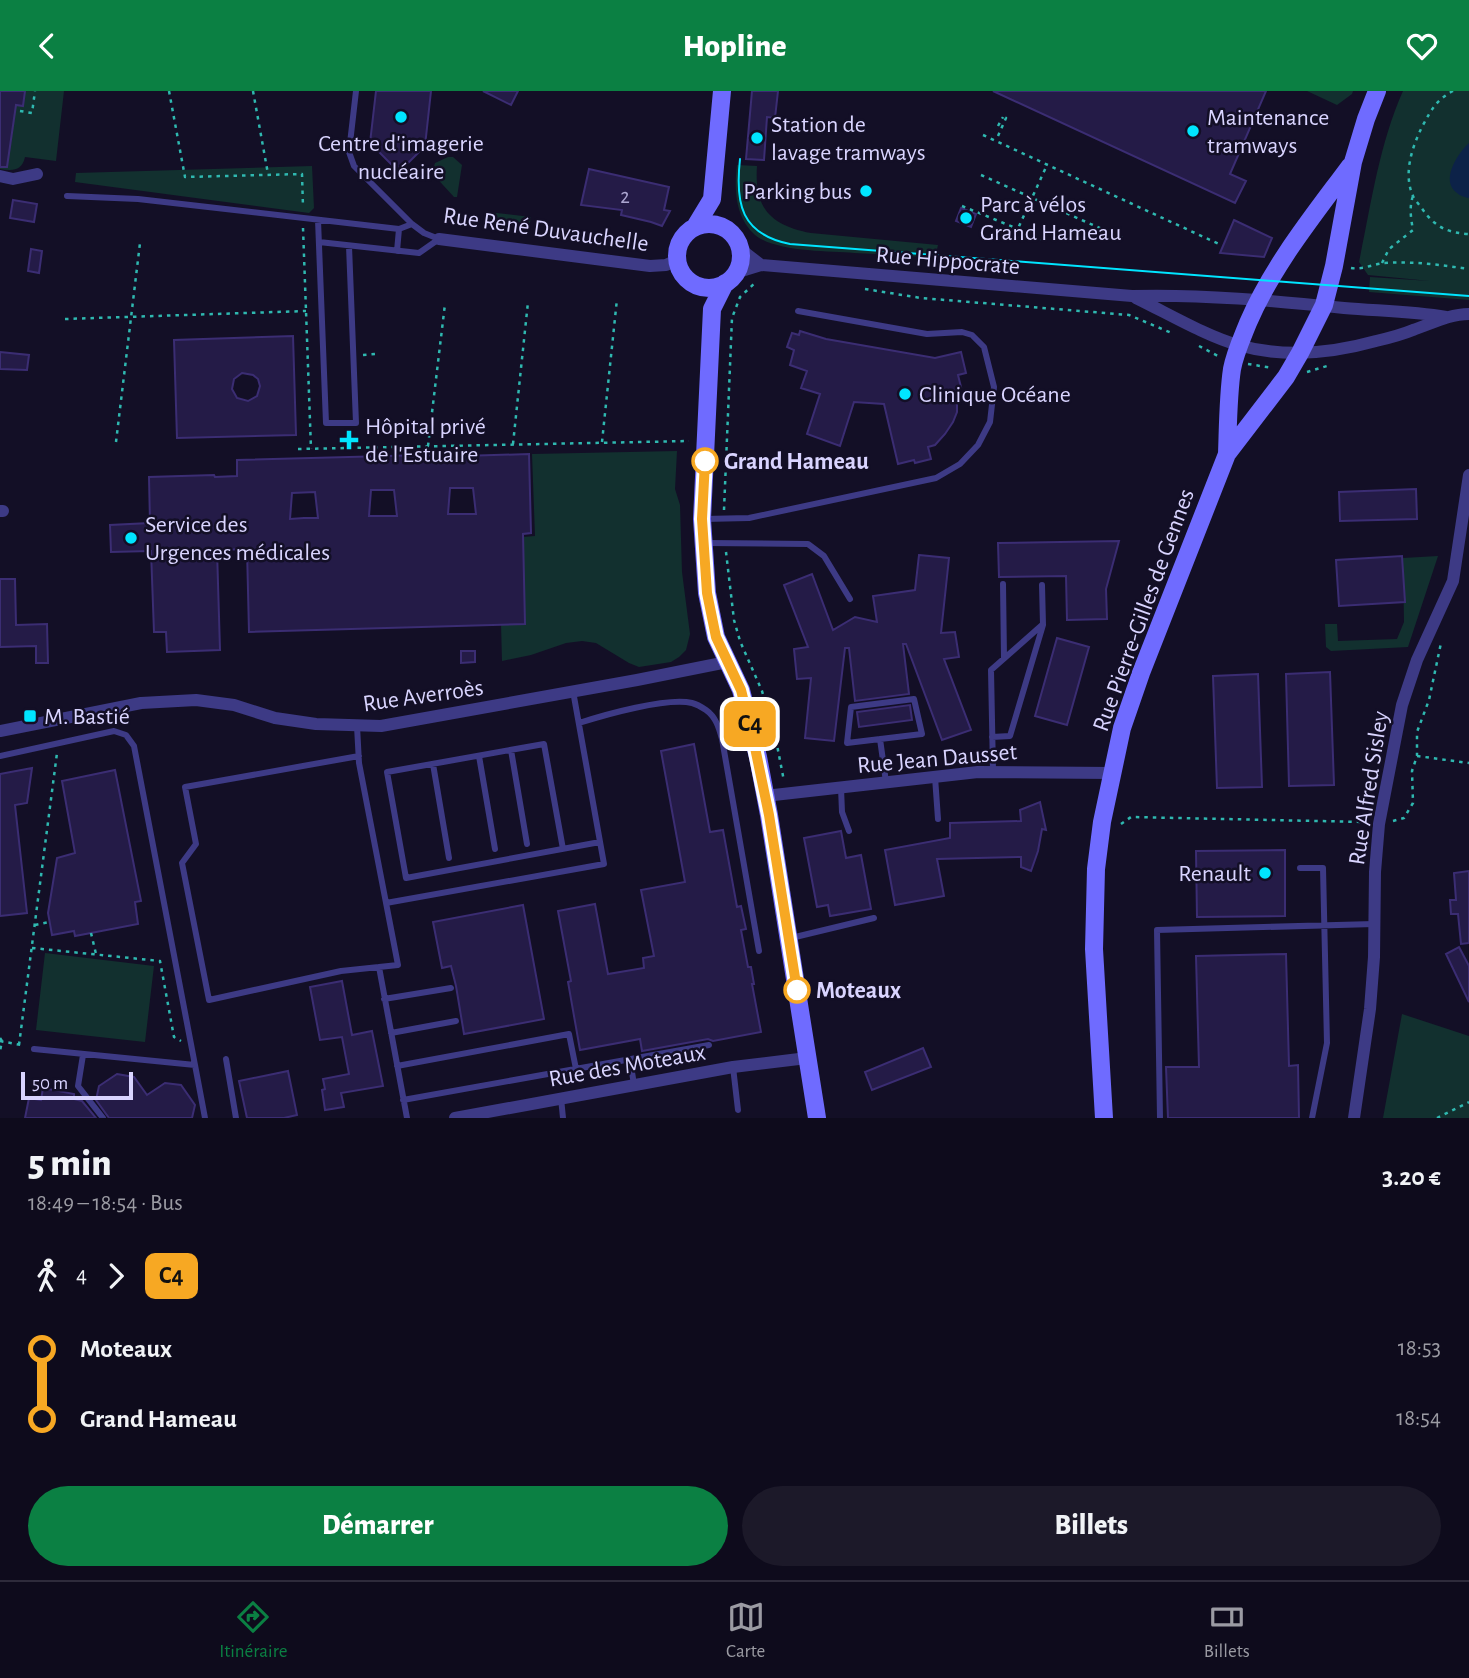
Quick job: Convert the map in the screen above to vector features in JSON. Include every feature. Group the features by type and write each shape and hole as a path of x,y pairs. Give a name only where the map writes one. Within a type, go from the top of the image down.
{"main road":[{"path":"722,91 712,199 718,217 735,239 740,257 712,309 702,519 707,593 716,637 741,690 749,719 765,796 817,1118"},
{"name":"Rue Pierre-Gilles de Gennes","path":"1104,1118 1094,949 1096,869 1102,822 1122,728 1227,454 1289,371 1324,305 1353,162 1377,91"},
{"name":"Rue Pierre-Gilles de Gennes","path":"1227,454 1232,369 1257,301 1290,248 1353,162"},
{"path":"712,199 695,227 682,237 677,260 681,272 689,281 700,286 713,287 730,278"},
{"path":"695,227 712,224 728,231"},
{"path":"700,286 712,309"}],"street":[{"path":"0,176 13,179 37,174"},
{"name":"Rue René Duvauchelle","path":"439,239 650,265 666,265 677,260"},
{"path":"739,249 761,265"},
{"name":"Rue Hippocrate","path":"730,278 761,265 1132,296 1324,305 1446,317"},
{"name":"Rue Hippocrate","path":"1132,296 1218,338 1236,354 1262,350 1300,353 1328,350 1372,342 1409,332 1446,317 1469,314"},
{"name":"Rue Alfred Sisley","path":"1354,1118 1370,1009 1376,872 1374,823 1402,705 1417,660 1453,581 1469,475"},
{"name":"Rue Averroès","path":"0,731 141,703 196,700 234,705 284,719 316,724 381,726 727,662"},
{"name":"Rue Jean Dausset","path":"765,796 993,772 1112,773"},
{"name":"Rue des Moteaux","path":"455,1118 733,1067 807,1058"}],"lane":[{"name":"Rue René Duvauchelle","path":"356,91 349,152 354,166 412,224 439,239"},
{"name":"Rue René Duvauchelle","path":"67,196 138,199 399,229 412,224"},
{"path":"318,220 326,423 356,423 349,246"},
{"path":"397,251 399,229"},
{"path":"319,243 419,253 439,239"},
{"path":"702,519 749,517 936,478 960,464 978,445 990,422 994,387 984,347 972,335 962,331 927,334 797,311"},
{"path":"703,543 808,544 824,556 850,599"},
{"path":"1003,584 1004,658"},
{"path":"992,737 1010,736 1042,625 1042,585"},
{"path":"993,772 991,670 1042,625"},
{"path":"386,903 604,864 573,691"},
{"path":"914,699 922,734 880,739 847,743 851,707 914,699"},
{"path":"579,723 605,715 673,702 693,703 708,711 716,722 722,739 759,951"},
{"path":"358,726 359,756 398,965 341,971 209,1000 182,863 195,844 185,787 359,756"},
{"path":"0,756 114,731 126,735 134,746 205,1118"},
{"path":"880,739 886,782"},
{"path":"563,849 544,744 387,772 406,878 563,849 600,842"},
{"path":"511,750 527,844"},
{"path":"479,756 495,849"},
{"path":"433,764 449,858"},
{"path":"934,777 938,819"},
{"path":"841,787 842,812 849,831"},
{"path":"1300,868 1323,868 1327,1043 1312,1118"},
{"path":"789,939 874,918"},
{"path":"1160,1118 1157,930 1374,924"},
{"path":"379,967 407,1118"},
{"path":"384,999 451,988"},
{"path":"391,1033 456,1021"},
{"path":"397,1066 569,1034 576,1069"},
{"path":"403,1100 709,1045"},
{"path":"34,1049 195,1065"},
{"path":"83,1055 79,1086 103,1118"},
{"path":"226,1059 236,1118"},
{"path":"630,1059 634,1085"},
{"path":"733,1067 738,1110"},
{"path":"561,1098 563,1118"}],"path":[{"path":"20,111 32,113 35,91"},
{"path":"169,91 185,177 302,174 311,449"},
{"path":"253,91 269,175"},
{"path":"1454,91 1440,98 1415,141 1409,179 1413,196 1431,221 1454,233 1469,234"},
{"path":"999,126 1003,117 1006,118 999,136"},
{"path":"983,135 1222,245"},
{"path":"1028,238 1016,237 1047,165"},
{"path":"981,174 1122,238"},
{"path":"1382,263 1389,249 1413,230 1413,196"},
{"path":"962,206 1018,229"},
{"path":"1041,239 1045,240 1046,235"},
{"path":"116,442 140,243"},
{"path":"1334,266 1359,269 1382,263 1433,264 1469,269"},
{"path":"861,288 921,298 1129,315 1180,337"},
{"path":"602,442 617,299"},
{"path":"513,444 528,302"},
{"path":"428,446 445,304"},
{"path":"65,319 306,311"},
{"path":"1192,342 1210,353 1236,354 1289,371 1307,372 1330,365"},
{"path":"298,449 707,440"},
{"path":"1121,824 1131,817 1374,823 1405,818 1413,803 1412,771 1417,756 1417,732 1429,700 1442,639"},
{"path":"19,1045 59,743"},
{"path":"1417,756 1469,763"},
{"path":"35,925 49,922"},
{"path":"91,933 96,954"},
{"path":"32,948 160,961 174,1037 192,1047"},
{"path":"0,1051 1,1040 34,1049"},
{"path":"1437,1118 1469,1102"}],"green space":[{"path":"25,91 64,91 56,161 25,157 22,165 16,169 0,169 0,152 11,144 16,105"},
{"path":"1307,91 1353,91 1337,105"},
{"path":"1403,91 1469,91 1469,300 1369,292 1370,277 1430,281 1368,275 1359,262 1382,154"},
{"path":"453,157 462,165 457,197 432,173 435,163"},
{"path":"737,165 757,166 758,193 762,204 775,219 785,225 811,233 938,245 935,258 802,250 764,241 748,228 743,220 736,193"},
{"path":"312,166 314,208 309,213 75,182 76,173"},
{"path":"488,212 531,217 529,228 485,220"},
{"path":"677,451 675,489 680,505 682,572 690,634 686,650 671,662 639,667 596,643 582,641 502,661 501,624 525,623 523,537 535,536 532,454"},
{"path":"1438,556 1408,647 1331,651 1326,647 1325,624 1337,624 1338,641 1397,639 1404,622 1403,558"},
{"path":"45,953 154,966 145,1042 36,1030"},
{"path":"1402,1014 1469,1036 1469,1118 1383,1118"}],"water":[{"path":"1469,143 1468,198 1452,188 1450,175 1455,160"}],"building":[{"path":"0,91 25,91 23,106 16,105 7,167 0,167"},
{"name":"Centre d'imagerie nucléaire","path":"376,91 431,91 425,146 399,172 370,143"},
{"path":"483,91 518,91 511,105"},
{"name":"Station de lavage tramways","path":"752,91 778,91 775,118 767,117 764,160 746,159"},
{"name":"Maintenance tramways","path":"993,91 1266,91 1230,174 1246,181 1235,203"},
{"path":"589,169 669,187 664,210 670,211 662,226 621,215 622,210 581,205"},
{"path":"13,200 37,204 34,222 10,218"},
{"name":"Parc à vélos Grand Hameau","path":"961,208 976,214 971,227 956,221"},
{"path":"1234,220 1272,238 1264,257 1220,253"},
{"path":"31,249 42,251 39,273 28,271"},
{"name":"Clinique Océane","path":"800,331 826,339 935,358 961,352 966,373 958,375 961,387 957,388 957,412 945,434 935,445 928,447 931,459 898,464 884,404 854,402 840,446 807,434 820,394 801,388 807,371 790,365 794,350 787,347 792,333 799,335"},
{"path":"293,336 296,435 177,438 174,340","holes":["242,373 253,375 260,386 257,396 248,401 237,398 232,389 234,379"]},
{"path":"0,352 29,355 27,370 0,369"},
{"path":"529,454 531,533 523,534 525,624 249,632 247,549 217,550 220,650 167,652 166,632 154,632 151,551 111,552 110,525 150,523 149,477 237,476 237,460","holes":["450,488 473,488 476,514 448,514","371,490 394,490 397,516 369,516","315,492 318,518 290,519 292,493"]},
{"path":"1416,489 1417,519 1340,521 1339,492"},
{"path":"1119,541 1106,589 1107,619 1067,620 1066,576 999,577 998,543"},
{"path":"919,555 949,558 941,633 955,632 959,657 944,659 971,730 942,740 906,644 903,644 909,694 855,701 849,648 845,648 834,741 805,738 811,678 797,679 794,649 808,647 784,585 812,574 833,630 855,617 877,622 873,596 915,590"},
{"path":"1402,556 1405,602 1339,606 1336,560"},
{"path":"0,579 15,579 16,625 47,624 48,663 36,663 36,646 0,647"},
{"path":"1057,638 1089,647 1067,725 1035,716"},
{"path":"461,651 475,651 475,662 461,663"},
{"path":"1330,672 1334,785 1289,786 1286,674"},
{"path":"1258,674 1262,787 1217,788 1213,676"},
{"path":"910,705 912,720 859,727 857,712"},
{"path":"694,744 710,832 723,830 737,907 741,906 746,929 741,930 748,967 751,967 761,1032 642,1051 640,1039 580,1050 558,911 595,904 608,974 644,968 643,958 654,956 641,890 685,882 661,751"},
{"path":"32,768 27,803 15,805 27,913 0,916 0,774"},
{"path":"115,770 141,901 135,902 138,924 75,936 74,931 52,935 48,913 57,858 75,853 62,781"},
{"path":"1040,802 1046,830 1042,829 1031,871 1021,867 1021,857 937,859 944,896 895,905 885,850 950,838 950,823 1021,821 1020,810"},
{"path":"841,831 846,858 861,855 871,909 830,916 828,905 817,907 804,838"},
{"path":"1285,850 1285,916 1197,917 1196,851"},
{"path":"1469,871 1469,943 1461,944 1458,914 1451,914 1450,900 1456,900 1454,873"},
{"path":"523,905 544,1019 464,1034 451,966 442,968 433,922"},
{"path":"1459,947 1469,966 1469,1002 1446,954"},
{"path":"1286,954 1289,1066 1298,1065 1299,1118 1168,1118 1166,1067 1199,1067 1196,956"},
{"path":"342,981 352,1035 372,1031 383,1086 341,1093 344,1107 325,1110 323,1079 349,1074 342,1037 320,1040 310,987"},
{"path":"923,1048 931,1067 872,1090 865,1072"},
{"path":"288,1071 297,1115 284,1118 247,1118 239,1081"},
{"path":"117,1074 134,1077 147,1095 165,1083 181,1085 195,1105 192,1118 109,1118 96,1100 99,1086"},
{"path":"43,1088 74,1094 74,1099 82,1101 96,1118 25,1118 29,1098 41,1100"}],"tram line":[{"path":"740,159 739,190 745,215 751,225 761,233 790,244 1469,296"}],"bus line":[{"name":"C4","path":"705,461 702,519 707,593 716,637 741,690 749,719 769,815 797,990"}],"place":[{"name":"Centre d'imagerie nucléaire","path":"401,117"},
{"name":"Maintenance tramways","path":"1193,131"},
{"name":"Station de lavage tramways","path":"757,138"},
{"name":"Parking bus","path":"866,191"},
{"name":"Parc à vélos Grand Hameau","path":"966,218"},
{"name":"Clinique Océane","path":"905,394"},
{"name":"Hôpital privé de l'Estuaire","path":"349,440"},
{"name":"Grand Hameau","path":"705,461"},
{"name":"Service des Urgences médicales","path":"131,538"},
{"name":"M. Bastié","path":"30,716"},
{"name":"Renault","path":"1265,873"},
{"name":"Moteaux","path":"797,990"}]}
